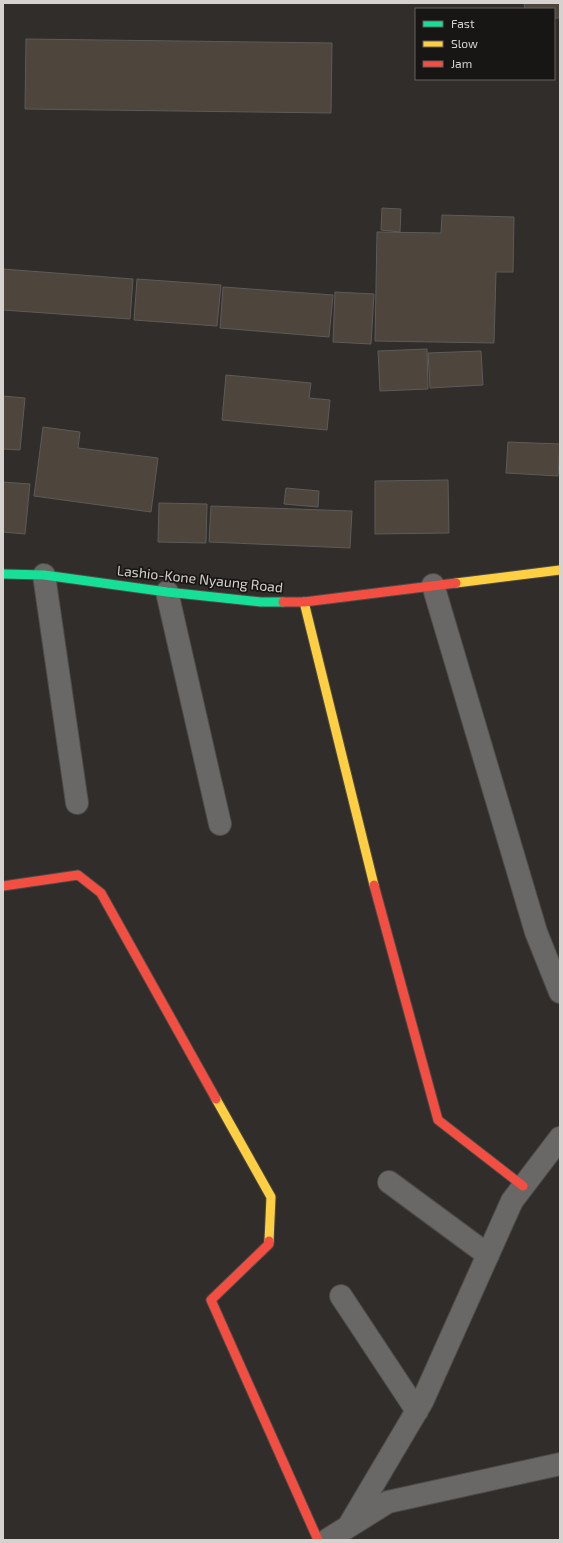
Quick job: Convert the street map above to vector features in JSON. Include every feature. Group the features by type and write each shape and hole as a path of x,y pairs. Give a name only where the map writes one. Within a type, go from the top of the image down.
{"street":[{"name":"Lashio-Kone Nyaung Road","path":"3,574 44,575 167,592 261,602 304,602 560,570"},
{"path":"44,575 77,803"},
{"path":"433,585 536,932 560,992"},
{"path":"167,592 220,824"},
{"path":"304,602 373,880 438,1120 523,1186"},
{"path":"3,886 78,874 101,893 271,1196 269,1244 211,1300 318,1540"},
{"path":"348,1527 422,1402 512,1201 560,1138"},
{"path":"389,1182 488,1255"},
{"path":"341,1296 417,1411"},
{"path":"327,1540 388,1502 560,1464"}],"building":[{"path":"524,3 560,3 560,18 555,18 555,8 525,8"},
{"path":"26,39 332,43 331,113 25,109"},
{"path":"382,208 401,209 400,232 381,230"},
{"path":"442,215 514,217 513,272 496,272 494,343 375,341 377,232 441,233"},
{"path":"3,269 133,279 130,319 3,310"},
{"path":"137,279 221,285 217,326 134,320"},
{"path":"223,287 333,295 329,337 220,328"},
{"path":"335,292 374,294 371,344 333,342"},
{"path":"427,349 428,389 380,391 378,351"},
{"path":"481,351 483,385 430,388 428,353"},
{"path":"226,375 311,383 309,398 330,400 327,430 222,420"},
{"path":"3,396 25,398 20,450 3,449"},
{"path":"43,427 80,432 78,448 158,458 151,512 34,496"},
{"path":"508,442 560,444 558,476 506,473"},
{"path":"448,480 449,533 375,534 375,481"},
{"path":"3,482 30,484 25,534 3,532"},
{"path":"286,488 319,491 318,507 284,504"},
{"path":"159,503 207,504 206,543 158,542"},
{"path":"211,506 352,511 350,548 209,542"}],"traffic: fast":[{"path":"3,574 44,575 167,592 261,602 283,602"}],"traffic: slow":[{"path":"456,583 560,570"},
{"path":"304,602 374,885"},
{"path":"216,1099 271,1197 269,1241"}],"traffic: jam":[{"path":"283,602 304,602 456,583"},
{"path":"3,886 78,875 101,893 216,1099"},
{"path":"374,885 438,1120 523,1186"},
{"path":"269,1241 269,1244 211,1300 318,1540"}]}
